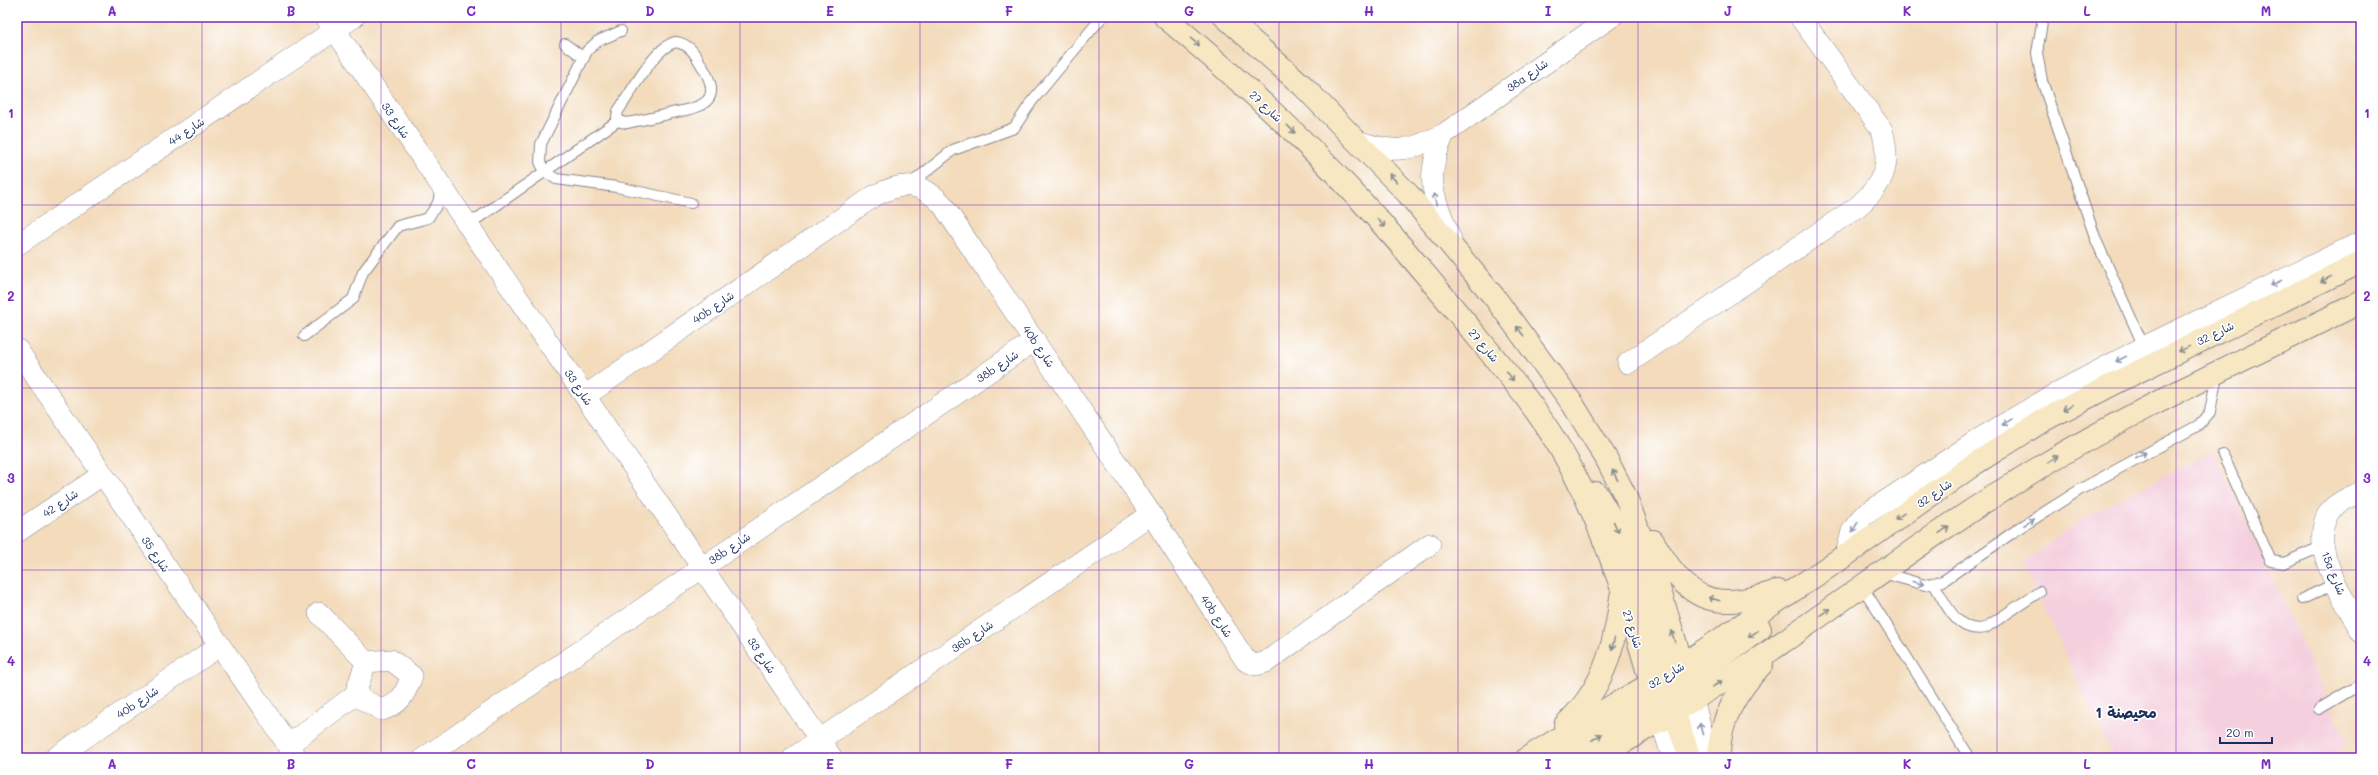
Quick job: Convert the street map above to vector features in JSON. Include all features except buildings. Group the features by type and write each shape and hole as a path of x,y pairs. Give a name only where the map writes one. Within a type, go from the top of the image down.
{"street":[{"name":"شارع 44","path":"17,245 330,24 354,17"},
{"name":"شارع 27","path":"1165,17 1222,65 1287,125 1384,226 1502,366 1537,413 1568,463 1594,515 1622,592 1672,693 1709,758"},
{"name":"شارع 27","path":"1225,17 1303,86 1360,142 1455,248 1496,298 1572,403 1606,458 1626,497 1656,578 1672,693 1673,758"},
{"name":"38a شارع","path":"1360,142 1386,150 1398,151 1420,146 1444,134 1611,17"},
{"path":"1628,363 1857,207 1870,196 1881,181 1886,164 1887,147 1882,130 1800,17"},
{"name":"شارع 33","path":"330,24 832,758"},
{"path":"1444,134 1436,150 1432,183 1440,216 1455,248"},
{"name":"40b شارع","path":"585,396 874,196 897,185 910,185 922,188 933,194 942,204 1151,514 1246,661 1256,665 1266,662 1430,544"},
{"path":"1564,758 1623,720 1672,693 1812,592 1846,555 1852,531 1863,516 1870,511 2035,405 2144,346 2361,242"},
{"name":"شارع 32","path":"1598,758 1672,693 1806,582 1976,463 2044,420 2128,376 2361,262"},
{"name":"شارع 32","path":"1531,756 1779,644 1995,495 2055,458 2217,374 2361,302"},
{"name":"38b شارع","path":"424,758 701,566 1035,340"},
{"name":"شارع 35","path":"17,349 292,751"},
{"path":"1568,463 1596,492 1616,526 1672,693 1690,758"},
{"name":"شارع 42","path":"17,532 102,475"},
{"path":"2322,540 2324,521 2331,510 2340,502 2361,492"},
{"path":"1626,497 1670,570 1682,584 1699,594 1719,601 1734,602 1750,600 1806,582"},
{"name":"36b شارع","path":"793,758 1151,514"},
{"name":"15a شارع","path":"2322,540 2326,558 2361,632"},
{"path":"1531,756 1579,712 1592,696 1612,650 1622,592"},
{"path":"319,612 366,662"},
{"path":"1719,758 1722,730 1735,698 1744,683 1779,644"},
{"name":"40b شارع","path":"55,758 219,646"},
{"path":"354,695 382,710 388,708 402,698 412,676 391,660 366,662"},
{"path":"292,751 354,695 366,662"}],"lane":[{"path":"910,185 954,150 1014,128 1032,100 1102,17"},
{"path":"2043,17 2037,53 2042,81 2096,240 2144,346"},
{"path":"621,31 598,41 584,58 540,144 540,162 545,172 556,179 617,187 691,203"},
{"path":"676,42 689,47 711,80 712,87 708,100 698,108 627,123 619,120 618,111 663,47 676,42"},
{"path":"565,44 584,58"},
{"path":"468,225 619,120"},
{"path":"304,336 353,299 363,272 398,226 406,222 419,221 434,211 438,203 441,186"},
{"path":"1881,573 1916,583 1934,584 1951,576 2015,531 2081,489 2199,425 2210,412 2217,374"},
{"path":"2223,455 2271,561 2284,563 2322,540"},
{"path":"2302,599 2337,583"},
{"path":"1934,584 1959,622 1969,629 1977,630 1985,628 2039,592"},
{"path":"1862,586 1970,758"},
{"path":"2319,709 2361,684"}],"shaded area":[{"path":"2213,450 2349,745 2320,758 2114,758 2023,563 2084,518"}],"district":[{"name":"محيصنة 1","path":"2126,712"}]}
